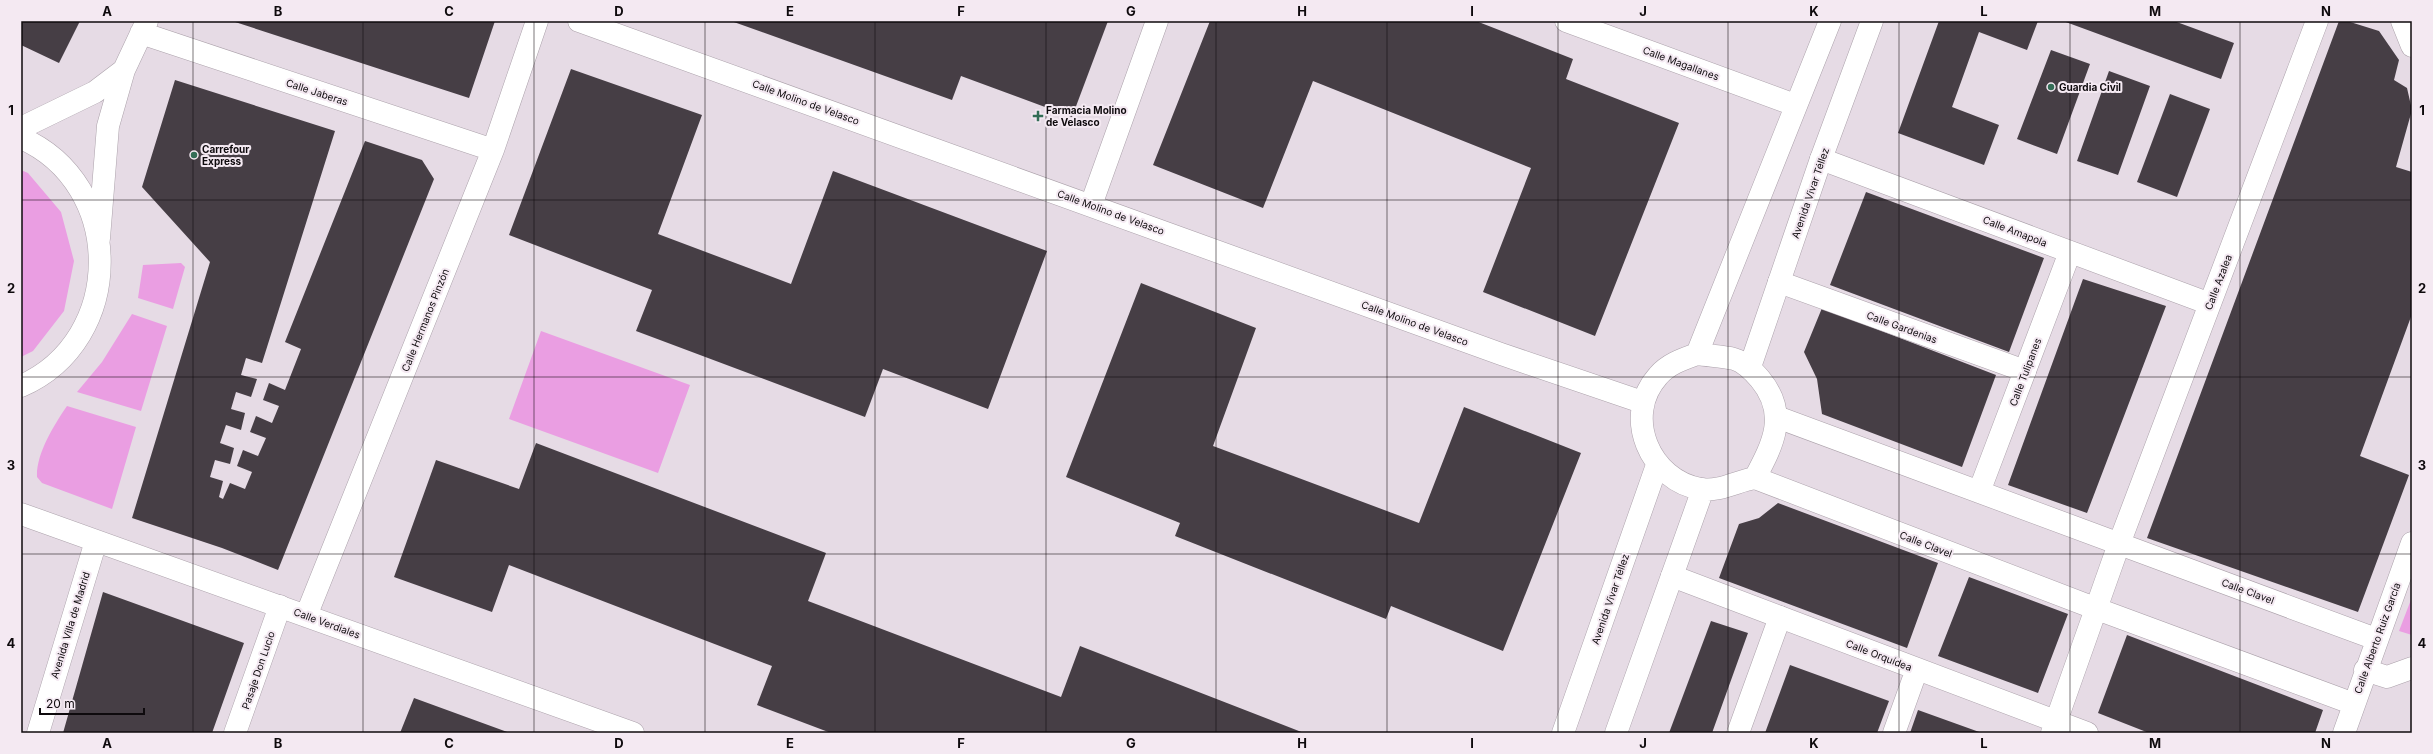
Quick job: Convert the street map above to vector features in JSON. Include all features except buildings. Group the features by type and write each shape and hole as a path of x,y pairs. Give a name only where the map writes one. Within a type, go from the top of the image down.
{"street":[{"name":"Calle Hermanos Pinzón","path":"306,616 493,150 537,21"},
{"name":"Calle Molino de Velasco","path":"580,21 1501,354 1642,402"},
{"path":"1091,205 1157,21"},
{"name":"Calle Magallanes","path":"1566,21 1796,105"},
{"path":"1697,354 1830,21"},
{"name":"Avenida Vivar Téllez","path":"1750,367 1821,158 1872,21"},
{"name":"Calle Azalea","path":"2119,544 2317,21"},
{"path":"2402,21 2412,46"},
{"name":"Calle Jaberas","path":"144,27 493,150"},
{"path":"21,386 39,378 69,351 90,317 101,278 99,238 108,132 124,70 144,27"},
{"path":"21,128 95,92 124,70"},
{"path":"21,138 35,144 63,167 87,200 99,238"},
{"name":"Calle Amapola","path":"1821,158 2210,304"},
{"name":"Calle Tulipanes","path":"1979,492 2070,252"},
{"name":"Calle Gardenias","path":"1779,282 2025,371"},
{"path":"1697,354 1735,359 1750,367 1768,389 1777,417 1773,444 1755,478 1742,480 1724,488 1703,489 1688,486 1657,465 1645,444 1641,419 1642,402 1658,375 1676,361 1697,354"},
{"name":"Calle Clavel","path":"1777,417 2376,639"},
{"name":"Avenida Vivar Téllez","path":"1563,733 1657,465"},
{"name":"Calle Clavel","path":"1755,478 2097,609 2354,704"},
{"path":"1616,733 1703,489"},
{"name":"Calle Verdiales","path":"21,514 633,733"},
{"name":"Avenida Villa de Madrid","path":"38,733 96,541"},
{"name":"Calle Alberto Ruiz García","path":"2344,733 2376,639 2412,543"},
{"path":"2054,727 2119,544"},
{"name":"Calle Orquídea","path":"1672,576 1917,669 2054,727 2087,733"},
{"name":"Pasaje Don Lucio","path":"235,733 280,606"},
{"path":"1738,733 1780,617"},
{"path":"2365,670 2387,677 2412,668"},
{"path":"1894,733 1917,669"}],"shaded area":[{"path":"21,170 28,173 61,212 74,261 64,311 33,351 21,357"},
{"path":"181,263 185,267 173,309 138,298 143,265"},
{"path":"132,314 167,326 141,411 77,392 102,362"},
{"path":"541,331 690,385 658,473 509,419"},
{"path":"67,406 136,427 112,509 42,483 37,477 37,468 43,449"},
{"path":"2412,597 2412,635 2399,631"}],"place":[{"name":"Guardia Civil","path":"2051,87"},
{"name":"Farmacia Molino de Velasco","path":"1038,116"},
{"name":"Carrefour Express","path":"194,155"}]}
